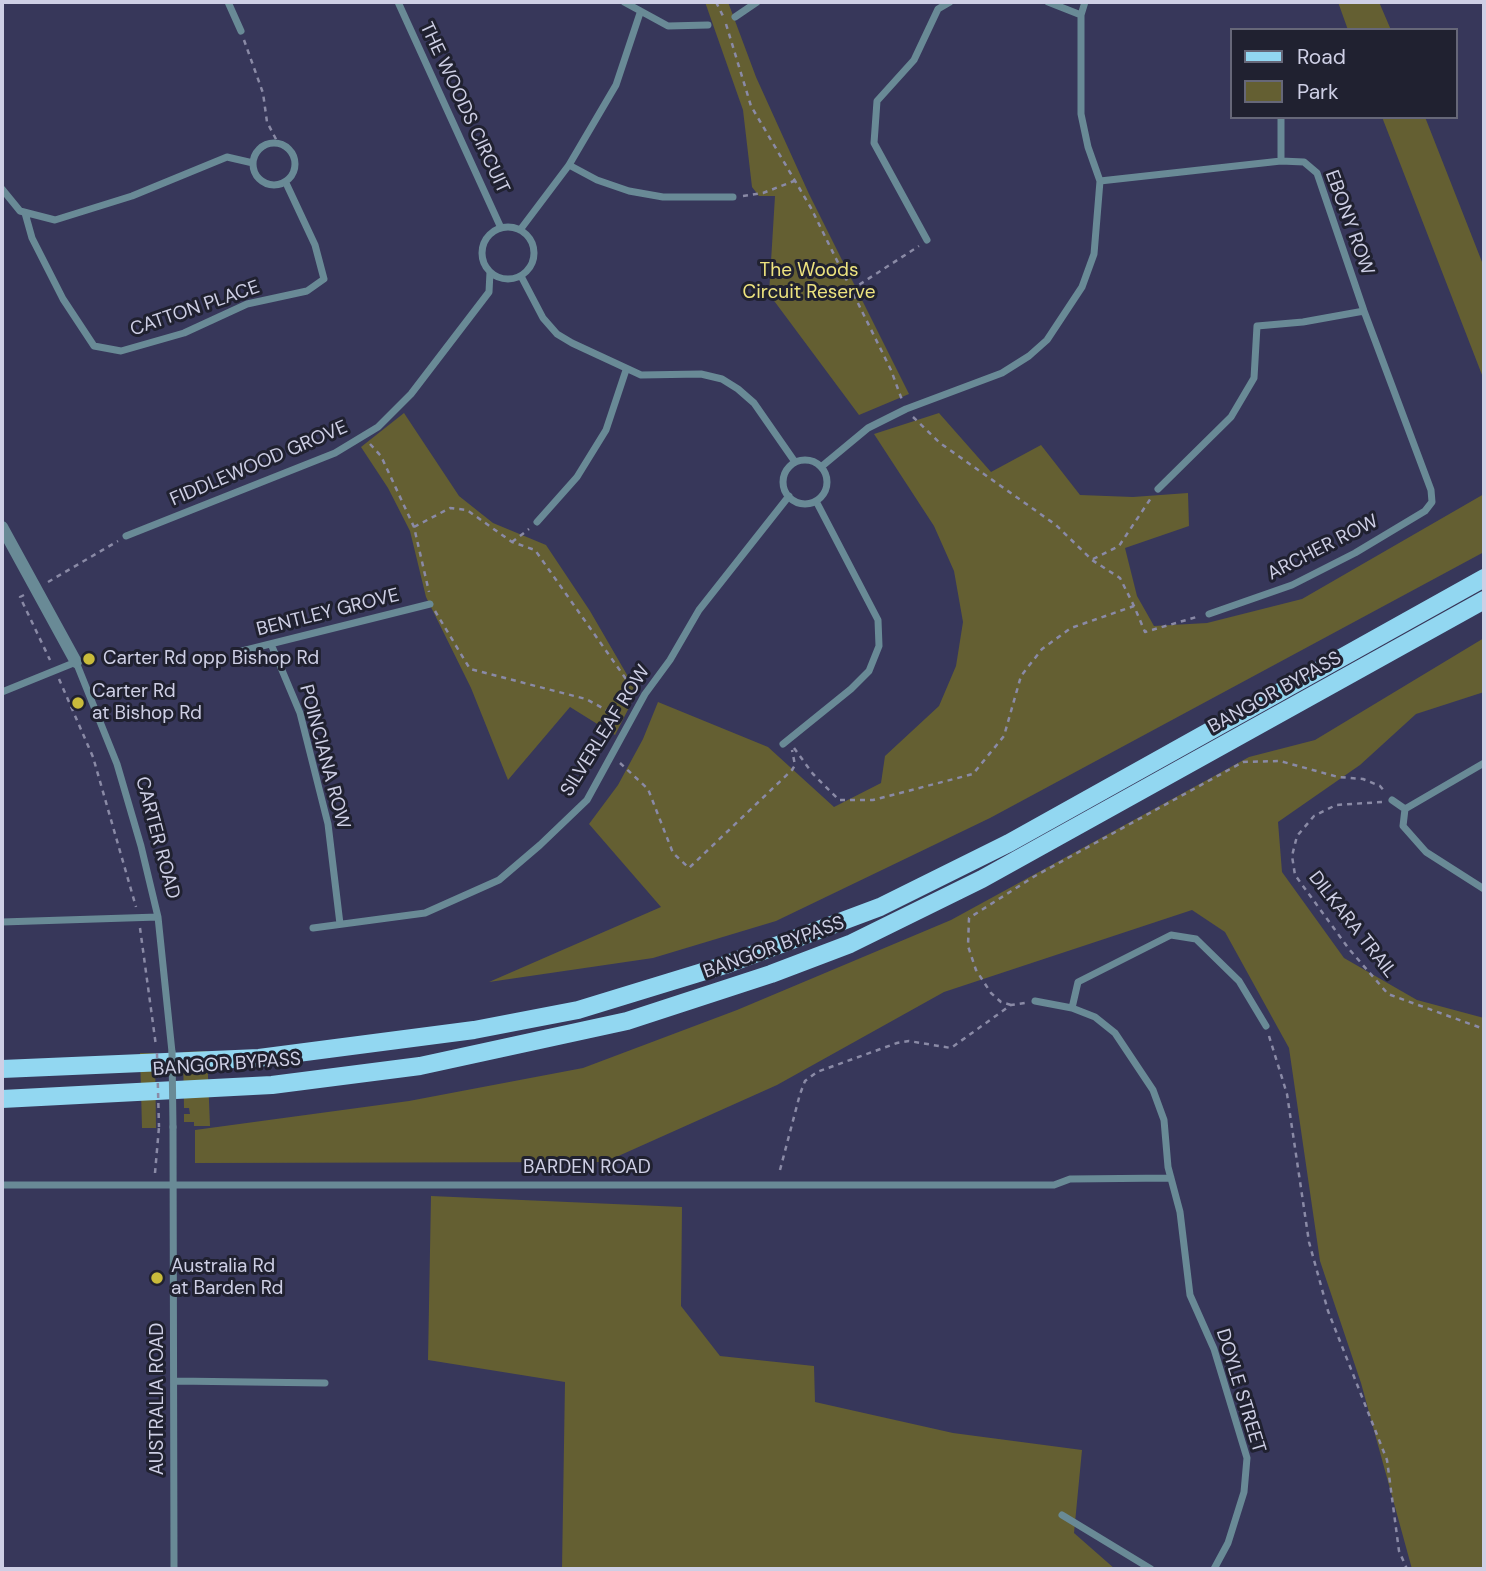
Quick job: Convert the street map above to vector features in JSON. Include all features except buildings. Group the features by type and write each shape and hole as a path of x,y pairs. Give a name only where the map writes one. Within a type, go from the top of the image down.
{"main road":[{"name":"BANGOR BYPASS","path":"2,1069 259,1058 474,1030 579,1010 713,969 880,907 986,854 1484,578"},
{"name":"BANGOR BYPASS","path":"2,1099 272,1085 420,1066 562,1037 735,986 850,944 982,879 1484,600"}],"street":[{"path":"228,2 241,31"},
{"name":"THE WOODS CIRCUIT","path":"398,2 501,228"},
{"path":"624,2 668,26 708,25"},
{"path":"734,17 757,2"},
{"path":"927,240 874,143 877,101 914,60 938,9 950,2"},
{"path":"1048,2 1081,15"},
{"path":"821,467 868,428 905,409 1002,373 1047,340 1082,287 1094,254 1100,181 1088,147 1082,114 1081,15 1085,2"},
{"path":"520,230 569,165 617,85 640,13"},
{"path":"1281,119 1281,161"},
{"path":"271,143 278,143 291,150 296,164 286,183 273,186 261,181 253,163 258,150 271,143"},
{"path":"2,189 20,211 55,220 132,197 227,157 253,163"},
{"name":"EBONY ROW","path":"1100,181 1281,161 1304,162 1317,173 1364,311 1431,490"},
{"path":"569,165 597,180 629,191 663,197 733,197"},
{"name":"CATTON PLACE","path":"25,213 32,238 63,299 94,346 121,351 184,333 247,304 307,291 324,279 315,245 286,183"},
{"path":"501,228 520,230 531,241 534,257 527,271 521,276 505,279 490,272 485,266 482,251 488,236 501,228"},
{"name":"FIDDLEWOOD GROVE","path":"126,536 324,458 363,437 411,394 489,292 490,272"},
{"path":"521,276 543,317 558,334 626,370 641,374 701,374 722,379 754,403 795,463"},
{"path":"1158,489 1231,417 1249,388 1254,378 1257,326 1303,322 1364,311"},
{"path":"537,522 577,477 606,430 626,370"},
{"path":"809,460 821,467 827,476 827,487 816,501 802,503 789,496 784,486 785,475 795,463 809,460"},
{"name":"ARCHER ROW","path":"1209,614 1292,585 1355,553 1425,511 1432,502 1431,490"},
{"name":"SILVERLEAF ROW","path":"313,928 425,914 499,880 587,800 631,725 645,694 670,660 699,610 789,496"},
{"path":"785,742 851,690 869,671 879,646 878,620 816,501"},
{"name":"CARTER ROAD","path":"2,527 76,662 125,788 158,917 172,1052 173,1186"},
{"name":"BENTLEY GROVE","path":"234,653 430,604"},
{"name":"POINCIANA ROW","path":"271,644 300,713 325,811 340,924"},
{"path":"2,692 76,662"},
{"path":"1405,809 1484,763"},
{"path":"1392,800 1405,809"},
{"path":"1405,809 1403,826 1426,852 1484,888"},
{"path":"2,922 158,917"},
{"path":"1072,1009 1078,982 1171,935 1196,939 1239,981 1266,1027"},
{"name":"DOYLE STREET","path":"1035,1001 1096,1017 1115,1033 1144,1074 1164,1120 1171,1178 1180,1212 1190,1295 1210,1339 1247,1458 1244,1492 1228,1543 1214,1569"},
{"name":"BARDEN ROAD","path":"2,1185 1055,1185 1070,1179 1171,1178"},
{"name":"AUSTRALIA ROAD","path":"173,1186 174,1569"},
{"path":"175,1381 325,1383"},
{"path":"1062,1515 1151,1569"}],"path":[{"path":"716,2 725,19 751,106 811,208 891,370 905,409 940,443 1056,525 1092,560 1120,578 1145,632 1209,614"},
{"path":"241,31 263,93 267,122 278,143"},
{"path":"733,197 763,193 795,181"},
{"path":"850,290 927,240"},
{"path":"363,437 381,456 414,527 428,578 430,604 470,670 586,699 631,725"},
{"path":"1092,560 1119,547 1158,489"},
{"path":"414,527 450,508 467,510 512,542 535,550 626,680 645,694"},
{"path":"512,542 537,522"},
{"path":"126,536 20,597 93,757 138,919 156,1053 159,1128 155,1186"},
{"path":"785,742 839,800 873,800 972,774 1004,736 1021,676 1042,649 1071,628 1134,606"},
{"path":"613,756 648,789 673,853 689,868 792,770 795,760 785,742"},
{"path":"1035,1001 1011,1005 1001,1002 991,993 976,970 968,946 969,918 1035,876 1243,762 1280,761 1338,777 1363,779 1380,786 1392,800"},
{"name":"DILKARA TRAIL","path":"1392,800 1336,805 1314,816 1297,836 1292,856 1295,875 1349,949 1388,994 1484,1029"},
{"path":"780,1170 800,1094 805,1081 817,1072 909,1041 951,1048 1011,1005"},
{"path":"1266,1027 1287,1094 1309,1242 1328,1311 1387,1460 1399,1551 1406,1569"}],"green space":[{"name":"The Woods Circuit Reserve","path":"705,2 728,2 756,77 809,194 909,394 859,415 769,294 775,196 759,196 752,187 743,110"},
{"path":"1338,2 1379,2 1390,28 1347,28"},
{"path":"1383,119 1426,119 1484,267 1484,380"},
{"path":"404,413 459,496 493,523 546,545 590,611 637,692 615,735 570,707 508,780 471,688 426,597 410,531 388,488 361,447"},
{"path":"939,413 991,472 1041,445 1080,495 1133,497 1188,493 1189,526 1125,548 1137,596 1154,626 1207,623 1302,599 1484,494 1484,552 990,818 776,921 653,958 489,982 661,907 589,824 618,785 643,739 658,702 768,747 834,807 881,783 885,756 939,706 956,666 963,622 954,571 934,526 874,434"},
{"path":"1484,638 1484,692 1416,714 1360,765 1278,822 1282,872 1344,958 1417,1000 1484,1018 1484,1569 1412,1569 1361,1383 1320,1261 1289,1048 1225,932 1192,910 944,992 777,1085 605,1162 195,1163 195,1130 409,1101 583,1068 737,1010 951,920 1249,757 1315,740"},
{"path":"207,1051 210,1126 194,1126 194,1122 184,1122 184,1114 190,1114 189,1108 184,1108 183,1052"},
{"path":"140,1053 155,1053 156,1128 142,1128"},
{"path":"431,1196 682,1207 681,1306 720,1356 814,1366 815,1402 953,1433 1082,1450 1074,1533 1115,1569 562,1569 565,1382 428,1360"}],"place":[{"name":"Carter Rd opp Bishop Rd","path":"89,659"},
{"name":"Carter Rd at Bishop Rd","path":"78,703"},
{"name":"Australia Rd at Barden Rd","path":"157,1278"}]}
